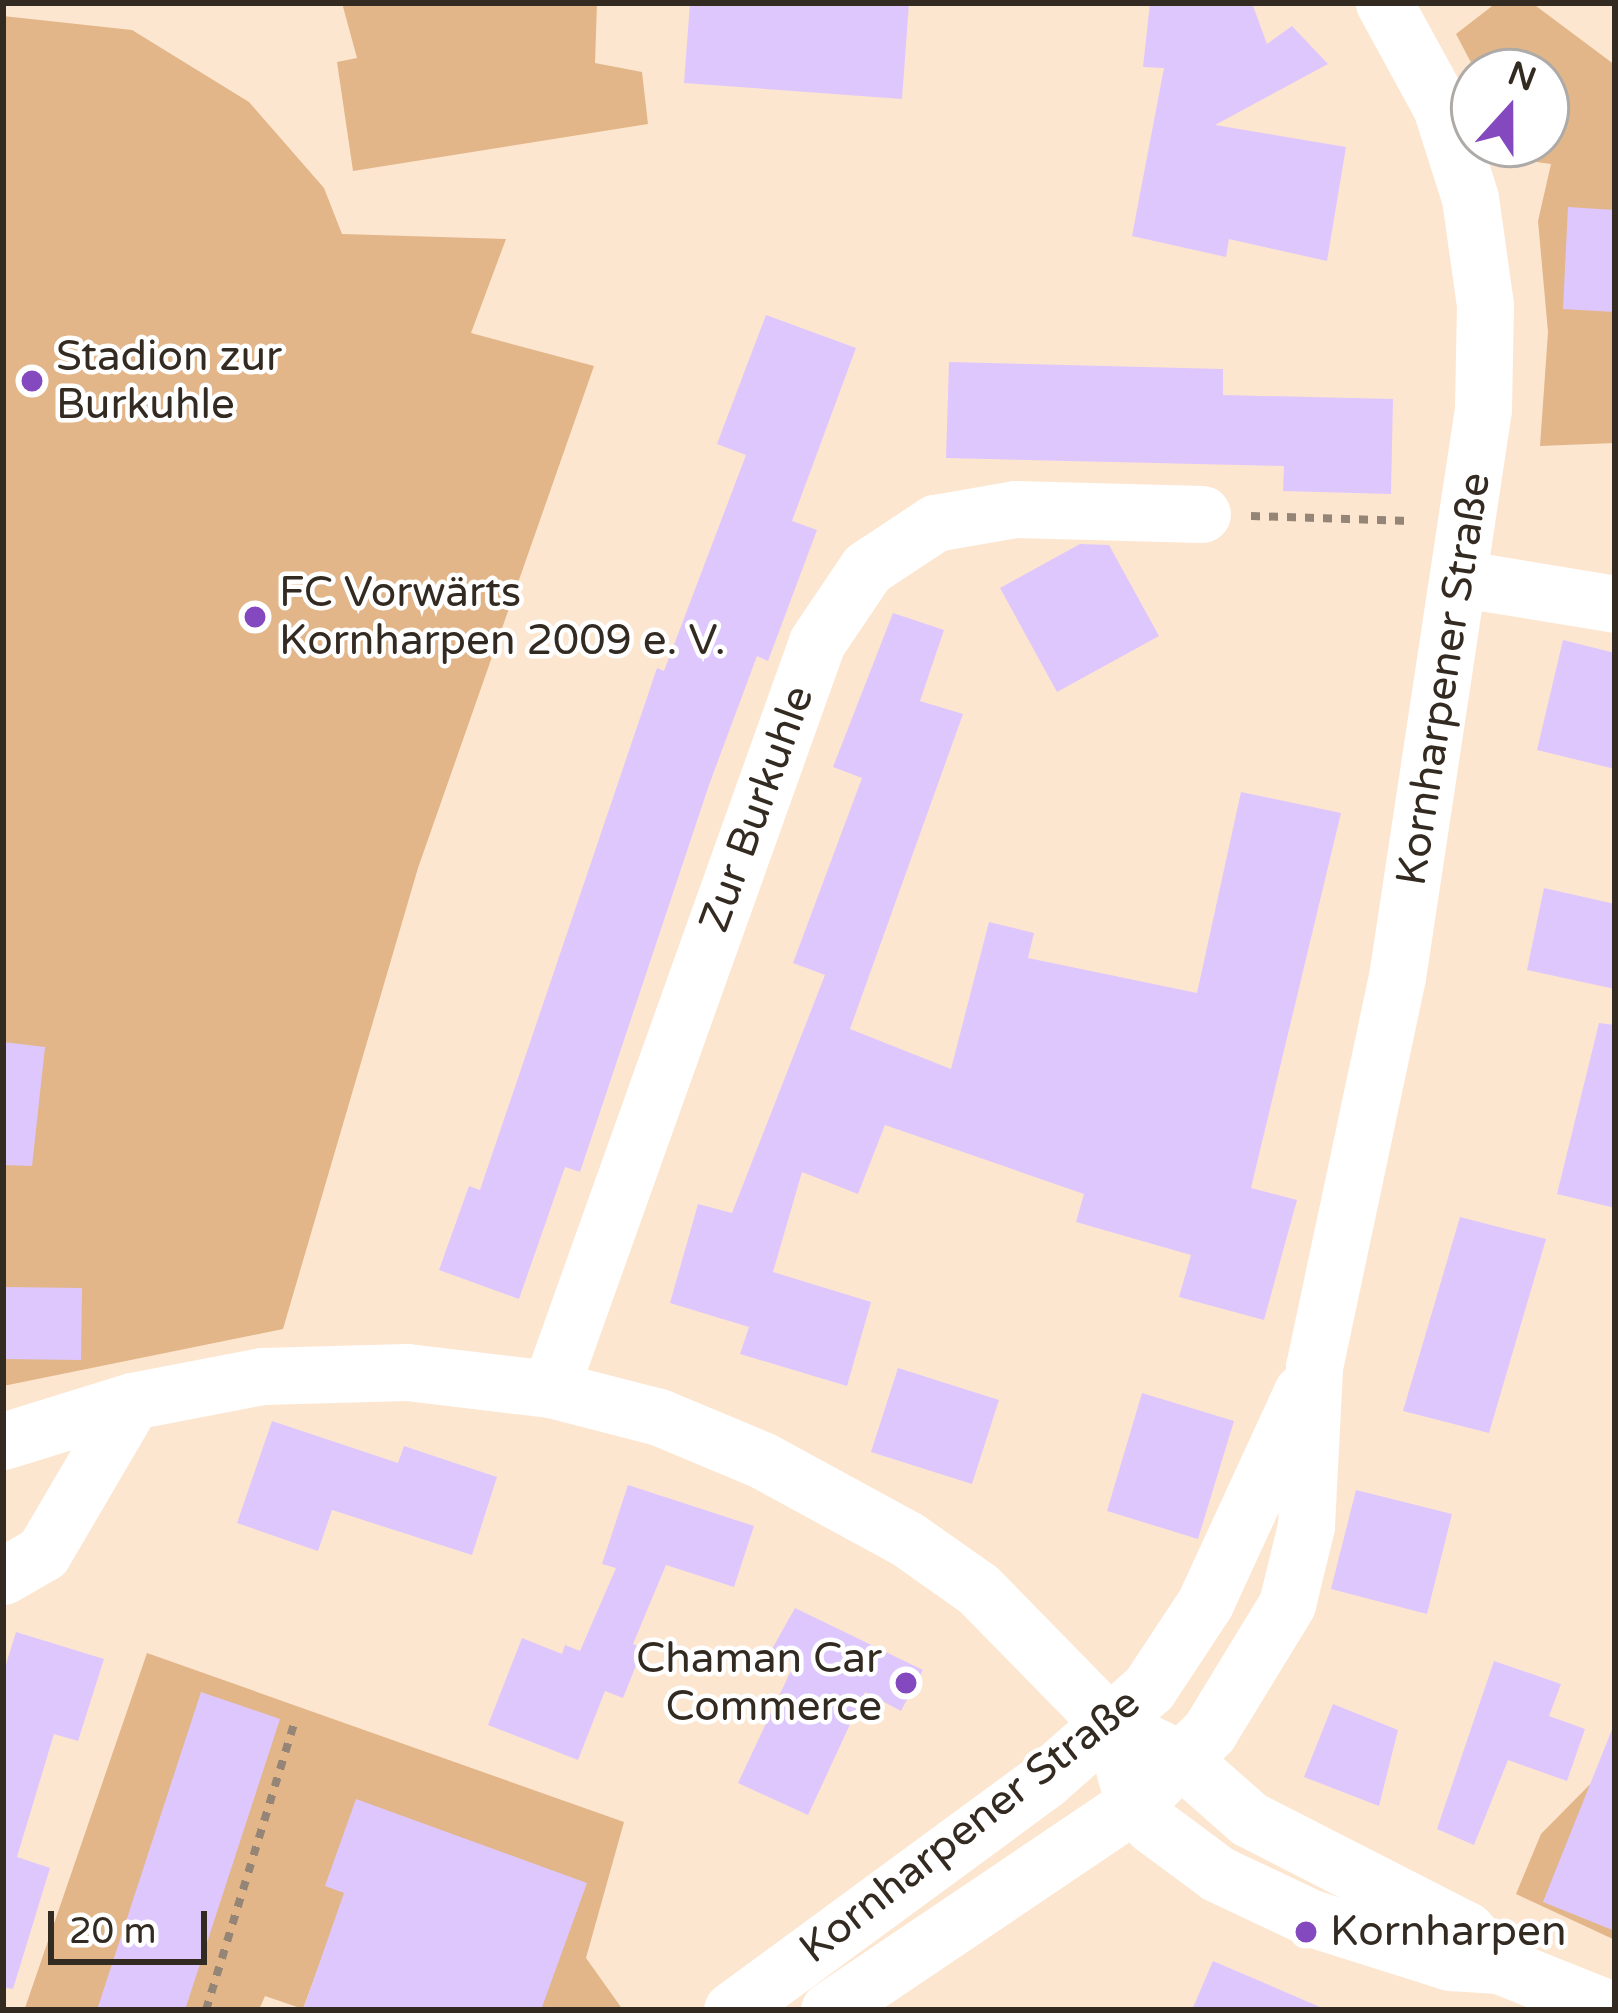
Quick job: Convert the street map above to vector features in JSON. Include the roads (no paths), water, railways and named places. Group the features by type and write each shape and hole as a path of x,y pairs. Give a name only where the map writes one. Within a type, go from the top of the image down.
{"street":[{"name":"Kornharpener Straße","path":"829,2010 1134,1804 1182,1760 1258,1662 1287,1604 1306,1526 1314,1367 1397,977 1463,579 1485,305 1470,198 1441,107 1384,3"},
{"name":"Zur Burkuhle","path":"550,1389 817,642 867,568 935,523 1015,509 1202,514"},
{"path":"1463,579 1615,604"},
{"name":"Kornharpener Straße","path":"732,2010 795,1991 867,1907 1111,1725 1175,1655 1205,1603 1314,1367"},
{"path":"3,1441 132,1401 304,1375 407,1372 550,1389 700,1434 907,1539 992,1601 1111,1725 1182,1760 1249,1819 1466,1930 1489,1988"},
{"path":"3,1576 43,1553 132,1401"},
{"path":"1111,1725 1134,1804 1219,1874 1311,1918 1450,1963 1489,1988 1612,2010"},
{"path":"924,1865 965,1922"},
{"path":"867,1907 907,1959"}],"place":[{"name":"Stadion zur Burkuhle","path":"32,381"},
{"name":"FC Vorwärts Kornharpen 2009 e. V.","path":"255,617"},
{"name":"Chaman Car Commerce","path":"906,1683"},
{"name":"Kornharpen","path":"1306,1932"}]}
